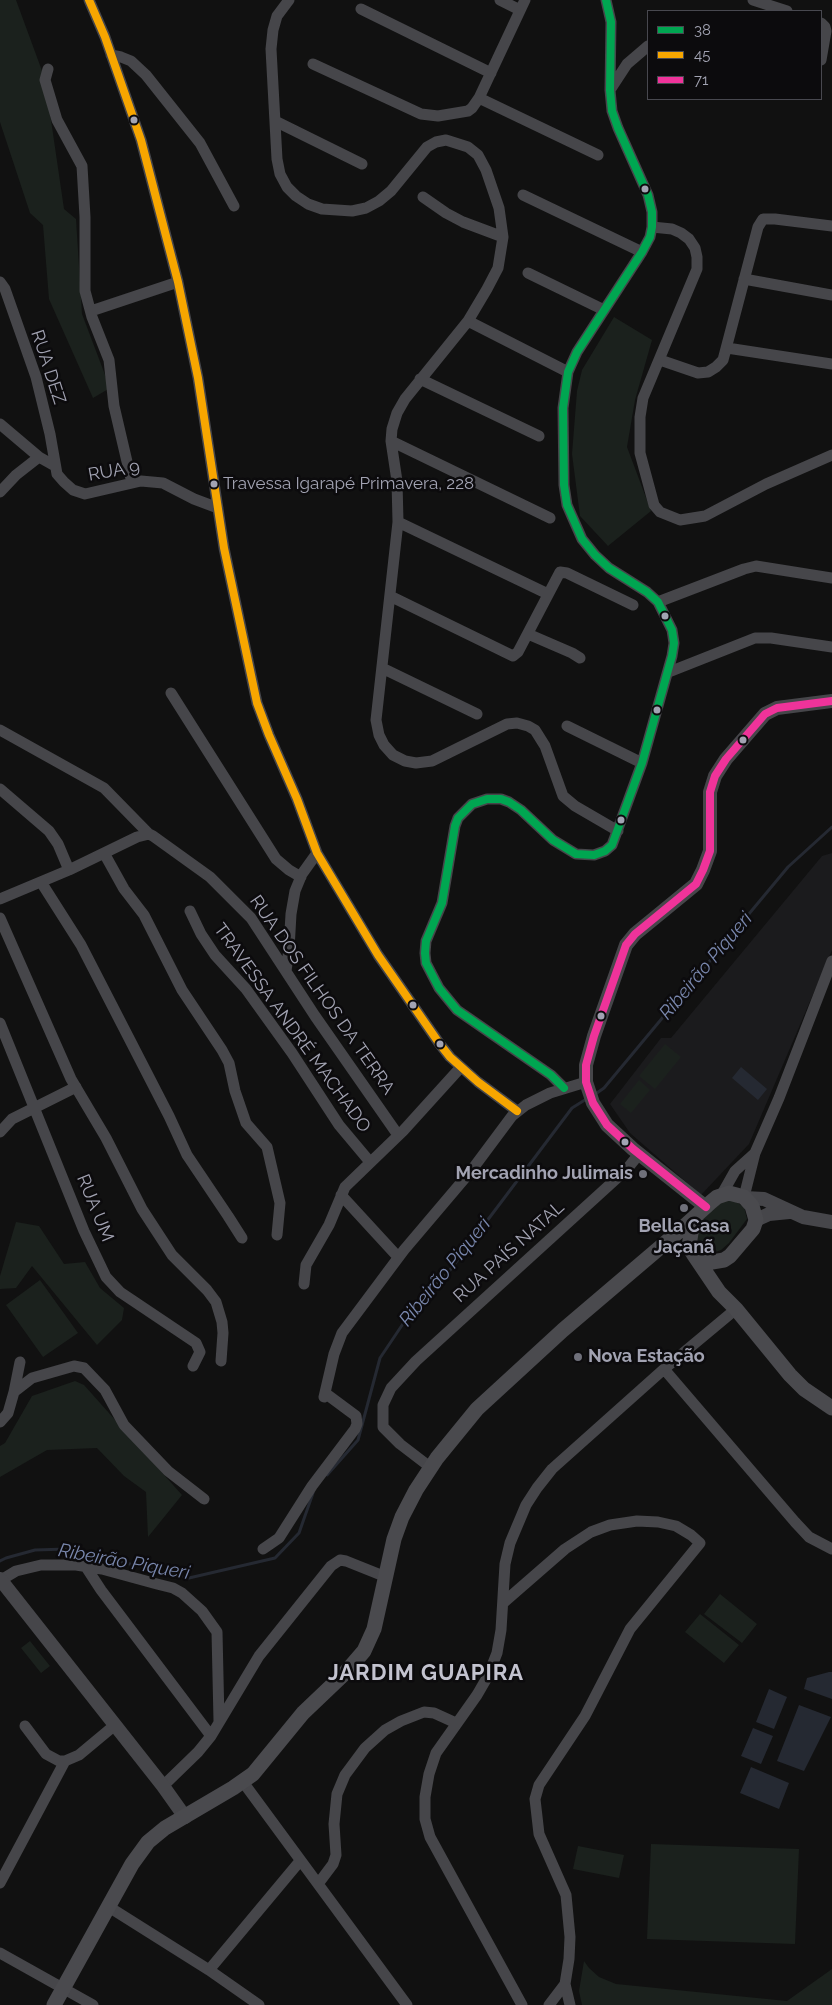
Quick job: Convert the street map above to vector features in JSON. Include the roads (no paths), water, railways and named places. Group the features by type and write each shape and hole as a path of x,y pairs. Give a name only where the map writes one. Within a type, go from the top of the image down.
{"main road":[{"path":"54,2005 132,1864 148,1842 165,1828 244,1782 263,1763 303,1713 345,1674 361,1655 374,1629 394,1539 402,1517 430,1467 459,1430 490,1395 722,1194 734,1193 744,1198 755,1212 756,1220 753,1229 730,1256 719,1262 707,1262 693,1254 676,1248 658,1250"},
{"path":"701,1211 690,1238 693,1254 719,1292 734,1307 790,1375 804,1389 832,1408"},
{"path":"719,1262 721,1279 734,1307"}],"street":[{"path":"89,0 141,140 178,282 198,378 224,548 257,703 317,853 390,974 439,1043 461,1067 517,1111"},
{"path":"289,0 277,16 271,49 277,159 280,174 287,187 296,196 308,204 336,211 352,211 366,208 379,201 391,191 427,147 436,142 446,140 468,147 478,155 486,170 499,208 502,237 498,268 468,321 420,380 397,413 391,441 397,481 398,522 376,720 379,735 384,746 393,755 405,761 416,763 432,761 508,724 518,723 528,726 535,730 545,746 563,796 575,806 618,831"},
{"path":"313,64 421,114 430,116 468,111 479,98 523,5 500,0"},
{"path":"564,1088 551,1075 457,1010 438,988 426,963 425,953 426,941 442,903 455,826 458,818 472,804 487,799 501,799 509,802 521,810 554,840 576,854 588,856 605,851 612,845 642,763 669,672 674,643 672,630 658,602 647,592 622,577 595,556 582,539 575,525 567,505 564,485 563,408 568,372 577,352 642,252 650,237 652,227 652,212 648,196 612,111 610,90 611,22 606,0"},
{"path":"753,0 784,10"},
{"path":"361,9 491,72"},
{"path":"822,24 826,31 822,54"},
{"path":"610,90 627,64 647,47"},
{"path":"111,55 131,62 146,75 200,143 234,206"},
{"path":"48,69 45,80 57,120 74,149 84,175 85,291 90,311 109,360 114,406 132,483"},
{"path":"479,98 598,155"},
{"path":"275,121 362,164"},
{"path":"523,195 642,252"},
{"path":"423,197 463,222 502,237"},
{"path":"660,360 698,373 708,372 723,360 758,227 763,219 832,226"},
{"path":"652,227 672,229 689,238 695,248 697,257 697,269 644,398 640,417 639,436 644,473 654,505 665,515 680,520 705,516 766,484 832,455"},
{"path":"528,274 604,310"},
{"path":"744,279 832,295"},
{"name":"RUA DEZ","path":"0,282 5,289 36,377 50,434 55,466"},
{"path":"90,311 178,282"},
{"path":"468,321 568,372"},
{"path":"727,348 832,364"},
{"path":"420,380 539,436"},
{"path":"0,424 39,457 55,466"},
{"path":"391,441 550,518"},
{"path":"0,492 16,475 39,457"},
{"name":"RUA 9","path":"55,466 57,474 64,482 81,493 90,493 141,482 168,484 194,499 218,508"},
{"path":"398,522 548,594"},
{"path":"658,602 756,566 832,578"},
{"path":"390,596 513,656 518,652 559,573 562,571 633,605"},
{"path":"528,634 580,658"},
{"path":"669,672 756,638 771,638 832,646"},
{"path":"382,668 477,714"},
{"path":"171,693 276,859 301,877"},
{"path":"701,1211 607,1125 594,1107 587,1084 586,1065 626,945 635,934 696,884 703,870 710,851 710,792 715,776 726,759 765,714 777,708 832,701"},
{"path":"567,726 642,763"},
{"name":"RUA DOS FILHOS DA TERRA","path":"0,730 104,788 149,834 184,857 227,892 251,918 315,1016 398,1135"},
{"path":"0,788 49,831 58,844 69,870"},
{"path":"0,899 149,834"},
{"path":"104,853 124,890 144,915 182,990 229,1063 246,1123 267,1147 280,1203 277,1235"},
{"path":"286,972 292,902 301,877 317,853"},
{"path":"41,882 81,945 169,1116 187,1155 242,1238"},
{"name":"TRAVESSA ANDRÉ MACHADO","path":"190,911 201,934 215,955 246,989 292,1053 339,1125 370,1162"},
{"path":"0,918 51,1037 76,1088 106,1138 142,1209 172,1255 207,1290 216,1302 223,1333 220,1361"},
{"path":"828,1222 789,1212 764,1199 744,1198 755,1153 829,975 832,961"},
{"name":"RUA UM","path":"0,1023 84,1231 106,1277 114,1287 196,1343 200,1352 193,1366"},
{"path":"304,1284 306,1265 329,1225 345,1187 398,1135 461,1067"},
{"path":"263,1549 279,1538 312,1486 357,1424 356,1416 324,1395 334,1354 342,1333 398,1257 471,1171 517,1111 564,1088 587,1084"},
{"path":"0,1132 12,1119 76,1088"},
{"path":"722,1194 735,1170 755,1153"},
{"name":"RUA PAÍS NATAL","path":"430,1467 400,1444 383,1427 382,1411 385,1398 391,1388 416,1361 627,1169 639,1154"},
{"path":"341,1195 398,1257"},
{"path":"756,1220 769,1214 789,1212"},
{"path":"522,2005 430,1837 425,1819 425,1797 429,1774 436,1753 477,1695 488,1676 497,1653 505,1564 510,1543 526,1505 537,1488 552,1469 734,1307"},
{"path":"0,1422 8,1413 20,1362"},
{"path":"14,1392 32,1378 74,1366 84,1368 105,1390 124,1425 168,1471 204,1499"},
{"path":"664,1369 795,1522 810,1536 832,1549"},
{"path":"503,1603 564,1549 591,1532 610,1525 637,1521 658,1522 676,1526 700,1543 630,1629 585,1716 539,1785 535,1799 539,1834 566,1895 569,1913 569,1959 566,1984 570,2005"},
{"path":"163,1786 198,1752 211,1736 263,1651 335,1562 346,1561 386,1577"},
{"path":"185,1817 163,1786 0,1579 16,1571 42,1565 86,1567 173,1588 202,1611 217,1632 219,1722"},
{"path":"86,1567 101,1590 211,1736"},
{"path":"318,1884 334,1864 336,1855 334,1824 337,1794 345,1775 365,1748 385,1730 400,1721 424,1712 434,1713 456,1723"},
{"path":"0,1883 65,1762 79,1755 115,1725"},
{"path":"25,1726 46,1754 65,1762"},
{"path":"244,1782 407,2005"},
{"path":"209,1970 300,1860"},
{"path":"109,1907 209,1970 260,2005"},
{"path":"0,1953 64,1987 93,2005"},
{"path":"549,2005 566,1984"}],"waterway":[{"name":"Ribeirão Piqueri","path":"594,1095 604,1088 788,867 832,827"},
{"name":"Ribeirão Piqueri","path":"327,1475 358,1440 380,1358 419,1300 447,1274 572,1108 588,1098"},
{"name":"Ribeirão Piqueri","path":"0,1561 35,1550 67,1549 189,1578 275,1558 299,1533 313,1493"}],"place":[{"name":"Travessa Igarapé Primavera, 228","path":"214,484"},
{"name":"Mercadinho Julimais","path":"643,1174"},
{"name":"Bella Casa Jaçanã","path":"684,1208"},
{"name":"Nova Estação","path":"578,1357"}],"district":[{"name":"JARDIM GUAPIRA","path":"426,1673"}]}
